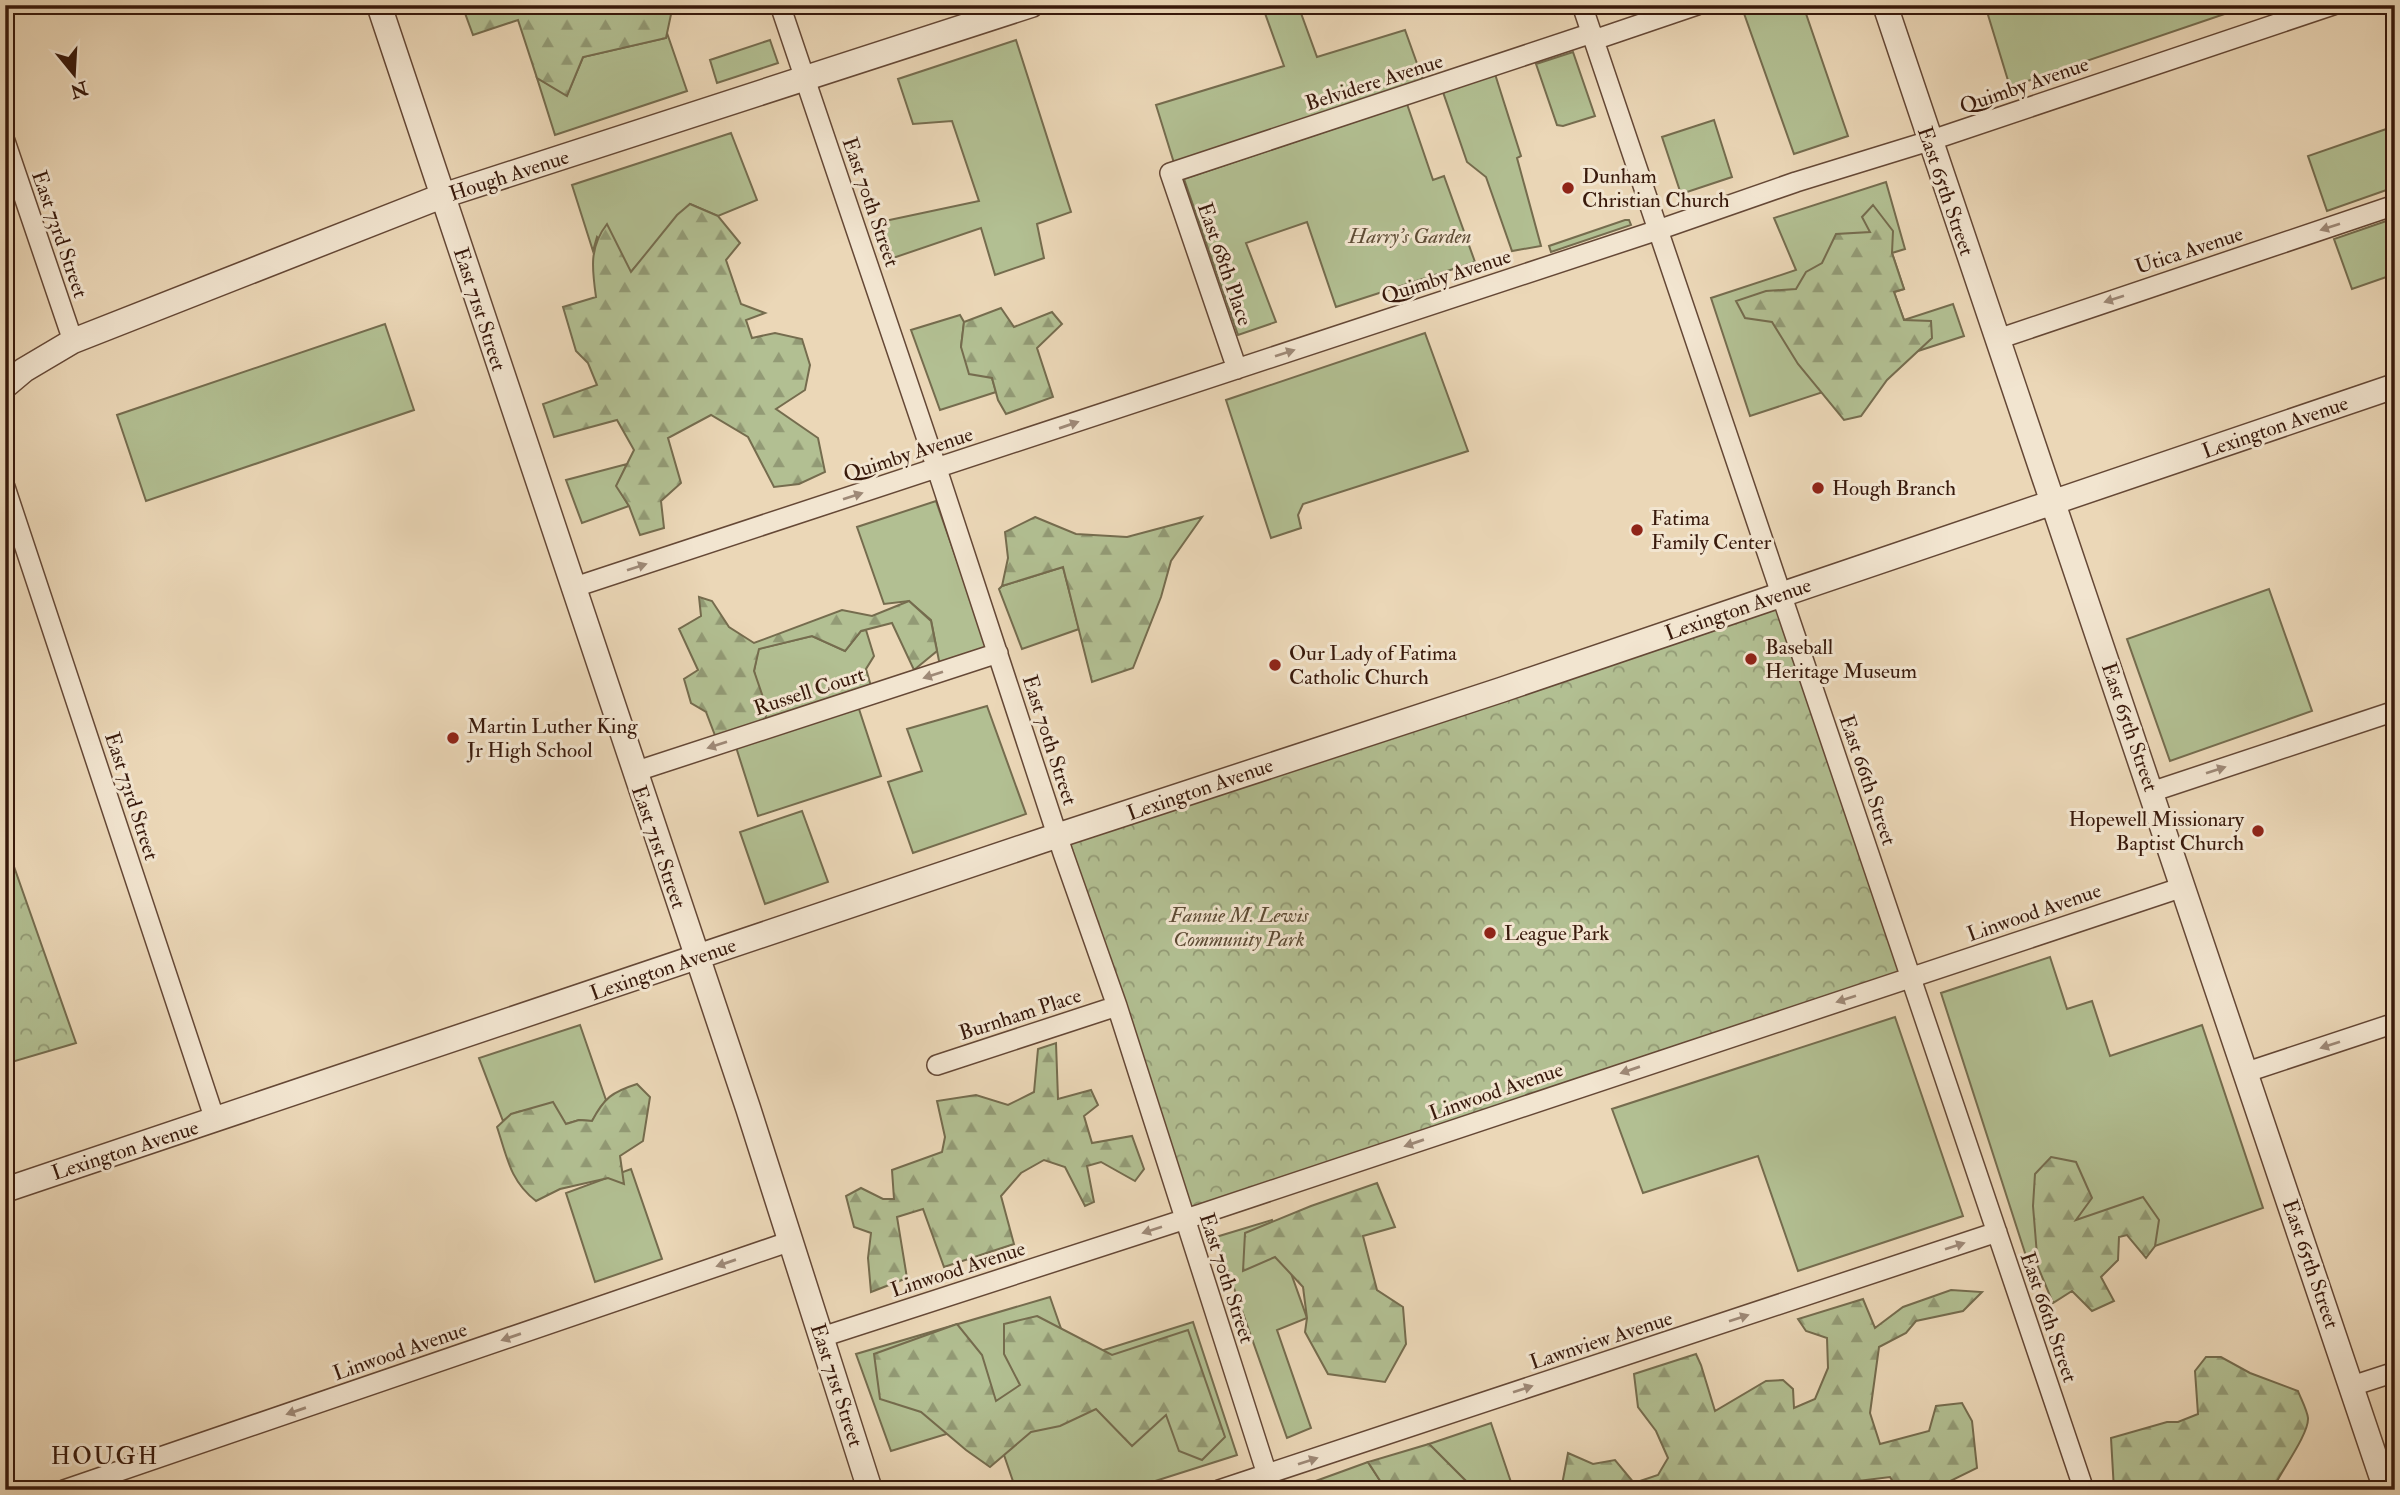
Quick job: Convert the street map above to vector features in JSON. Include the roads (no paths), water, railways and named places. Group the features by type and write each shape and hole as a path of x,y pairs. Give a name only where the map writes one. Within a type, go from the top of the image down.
{"street":[{"name":"East 71st Street","path":"379,5 791,1241 870,1490"},
{"name":"East 70th Street","path":"780,5 1117,1006 1270,1482"},
{"name":"East 66th Street","path":"1582,5 2084,1490"},
{"name":"Belvidere Avenue","path":"1170,173 1697,5"},
{"name":"East 65th Street","path":"1885,5 2386,1490"},
{"name":"Quimby Avenue","path":"572,588 1658,230 1796,182 1929,141 2333,5"},
{"name":"Hough Avenue","path":"5,386 24,370 73,341 442,197 1028,6"},
{"name":"East 73rd Street","path":"5,141 73,341"},
{"name":"East 68th Place","path":"1170,173 1237,369"},
{"name":"Utica Avenue","path":"1998,339 2395,205"},
{"name":"Lexington Avenue","path":"5,1190 1501,690 2395,386"},
{"name":"East 73rd Street","path":"5,487 215,1120"},
{"name":"Russell Court","path":"634,772 998,653"},
{"path":"2151,792 2395,711"},
{"name":"Linwood Avenue","path":"822,1337 1184,1220 2183,887"},
{"name":"Burnham Place","path":"937,1065 1117,1006"},
{"path":"2247,1072 2395,1023"},
{"name":"Lawnview Avenue","path":"1219,1490 1270,1482 1997,1232"},
{"name":"Linwood Avenue","path":"64,1490 791,1241"},
{"path":"2352,1386 2395,1372"}],"place":[{"name":"Dunham Christian Church","path":"1568,188"},
{"name":"Hough Branch","path":"1818,488"},
{"name":"Fatima Family Center","path":"1637,530"},
{"name":"Baseball Heritage Museum","path":"1751,659"},
{"name":"Our Lady of Fatima Catholic Church","path":"1275,665"},
{"name":"Martin Luther King Jr High School","path":"453,738"},
{"name":"Hopewell Missionary Baptist Church","path":"2258,831"},
{"name":"League Park","path":"1490,933"}],"district":[{"name":"HOUGH","path":"105,1456"}],"park label":[{"name":"Harry's Garden","path":"1410,236"},
{"name":"Fannie M. Lewis Community Park","path":"1239,927"}]}
